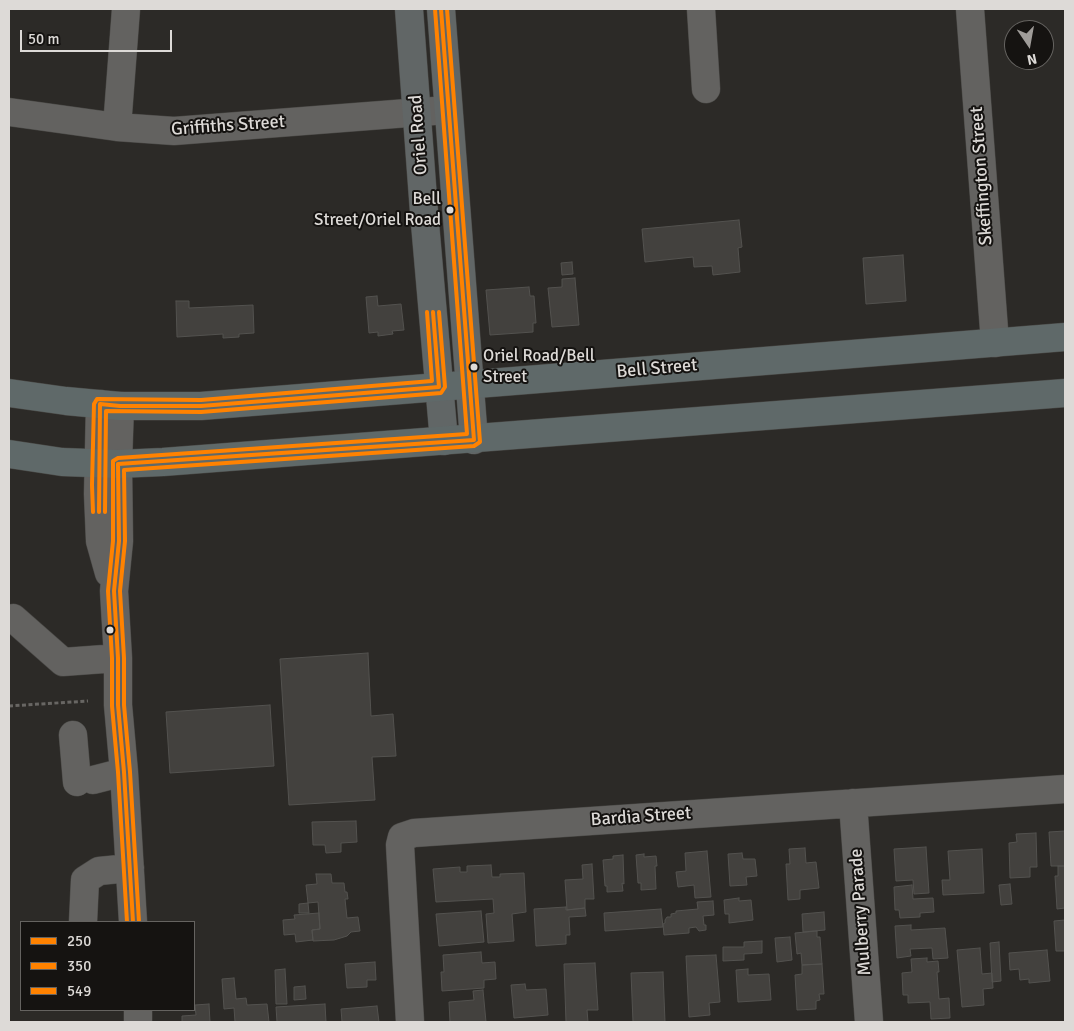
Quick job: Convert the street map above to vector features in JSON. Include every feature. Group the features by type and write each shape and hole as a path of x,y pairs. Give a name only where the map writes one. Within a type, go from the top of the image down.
{"highway":[{"name":"Bell Street","path":"9,393 110,405 202,406 1065,337"},
{"path":"9,454 62,462 108,464 162,462 474,440 1065,393"}],"main road":[{"name":"Oriel Road","path":"409,9 438,387 444,441"},
{"name":"Oriel Road","path":"441,9 447,110 474,440"}],"street":[{"path":"117,127 126,9"},
{"path":"701,9 706,89"},
{"name":"Skeffington Street","path":"970,9 995,343"},
{"name":"Griffiths Street","path":"9,112 117,127 174,131 447,110"},
{"path":"110,405 108,464 120,541 114,591 118,658 118,705 124,772 117,830 130,868 133,921"},
{"path":"9,619 13,618 63,662 118,658"},
{"path":"73,734 85,781 124,772"},
{"name":"Bardia Street","path":"410,1022 400,845 402,837 423,832 1065,789"},
{"name":"Mulberry Parade","path":"853,803 869,1022"},
{"path":"83,921 85,880 99,871 130,868"}],"path":[{"path":"9,706 88,701"}],"building":[{"path":"739,220 742,247 738,248 740,272 713,275 712,266 694,267 693,257 645,262 642,229"},
{"path":"903,255 906,301 866,304 863,258"},
{"path":"572,262 573,274 562,275 561,263"},
{"path":"575,278 579,325 552,327 548,288 562,287 562,279"},
{"path":"529,287 530,296 534,296 536,323 533,323 533,332 490,335 486,290"},
{"path":"377,296 378,306 401,304 404,330 392,331 393,334 378,336 378,332 369,333 366,297"},
{"path":"176,301 189,301 189,308 253,305 254,333 239,334 239,337 223,338 223,334 177,337"},
{"path":"368,653 371,716 393,714 396,756 372,757 375,800 289,805 280,659"},
{"path":"270,705 274,766 170,773 166,712"},
{"path":"356,821 357,842 341,843 341,852 326,853 325,845 313,845 312,822"},
{"path":"1065,831 1065,866 1051,866 1049,832"},
{"path":"1036,833 1037,867 1030,867 1030,877 1010,878 1009,843 1017,842 1016,834"},
{"path":"926,847 929,893 914,894 913,880 896,881 894,849"},
{"path":"805,848 806,863 816,862 819,888 800,890 800,899 788,900 786,864 790,864 789,849"},
{"path":"982,849 984,893 943,895 942,880 950,880 948,851"},
{"path":"707,851 711,897 695,898 694,885 678,887 676,872 686,871 685,853"},
{"path":"742,853 743,859 755,859 757,876 746,877 747,885 730,886 728,854"},
{"path":"644,854 644,857 656,856 656,889 641,890 641,883 638,883 636,855"},
{"path":"623,855 623,891 607,892 603,860"},
{"path":"592,864 594,899 585,899 585,908 567,910 565,880 583,879 582,865"},
{"path":"491,865 492,877 500,877 500,874 524,873 526,912 512,914 514,941 488,943 486,914 494,913 493,899 436,902 433,869 460,867 460,872 467,872 467,866"},
{"path":"1058,866 1065,866 1065,908 1057,909 1055,876 1058,876"},
{"path":"316,874 331,874 332,883 344,883 348,899 345,899 347,918 358,917 360,931 351,932 347,936 334,940 313,941 312,930 320,929 318,902 308,903 306,885 317,884"},
{"path":"1010,884 1012,904 1001,905 999,885"},
{"path":"912,885 913,899 933,898 934,912 920,913 920,917 900,918 899,910 895,910 894,887"},
{"path":"739,898 739,901 751,900 753,920 729,923 729,914 725,914 724,900"},
{"path":"713,901 714,915 703,916 706,930 699,931 696,927 689,928 689,933 664,935 663,924 667,917 671,917 671,914 676,913 676,911 698,909 697,902"},
{"path":"308,903 309,913 299,913 299,904"},
{"path":"566,907 566,910 585,908 586,916 569,917 570,935 566,935 566,944 536,946 534,909"},
{"path":"661,909 663,927 605,931 604,913"},
{"path":"481,911 484,942 439,946 436,914"},
{"path":"824,912 825,930 803,932 802,914"},
{"path":"319,913 320,929 312,930 313,940 296,942 295,934 284,935 283,920 295,919 294,915"},
{"path":"1065,920 1065,951 1056,951 1054,921"},
{"path":"911,925 911,930 945,928 948,958 933,959 932,948 910,949 911,956 897,958 895,926"},
{"path":"817,931 817,937 820,937 822,964 802,965 801,953 797,954 795,933"},
{"path":"790,937 792,960 777,962 775,938"},
{"path":"762,941 762,953 744,954 744,960 723,961 723,947 744,947 744,942"},
{"path":"999,942 1001,981 992,982 990,943"},
{"path":"980,948 982,974 992,973 993,988 983,989 984,1005 962,1007 957,950"},
{"path":"1047,950 1050,981 1029,983 1029,979 1020,980 1019,969 1010,970 1009,953"},
{"path":"481,952 482,963 495,962 496,979 484,980 484,988 442,991 441,972 444,972 443,955"},
{"path":"716,955 720,1002 709,1003 710,1015 689,1017 686,956"},
{"path":"927,958 927,962 938,961 939,999 949,998 950,1018 931,1019 930,1002 908,1003 908,995 903,995 902,973 912,972 911,959"},
{"path":"375,962 376,980 367,980 367,987 347,988 345,964"},
{"path":"595,963 598,1010 587,1010 588,1022 566,1022 564,964"},
{"path":"822,964 824,994 819,994 820,1000 816,1001 816,1009 797,1010 795,975 802,974 802,965"},
{"path":"285,969 287,1004 276,1004 275,970"},
{"path":"748,969 748,975 769,974 771,1000 738,1002 736,970"},
{"path":"663,972 665,1022 633,1022 631,973"},
{"path":"234,978 236,999 246,998 247,1005 267,1004 269,1022 235,1022 234,1008 224,1009 222,979"},
{"path":"525,984 526,990 546,989 548,1015 514,1018 511,985"},
{"path":"305,986 306,999 294,1000 294,987"},
{"path":"483,990 486,1022 450,1022 449,1002 474,1000 473,991"},
{"path":"209,1004 210,1022 182,1022 182,1016 196,1015 195,1005"},
{"path":"325,1004 326,1022 277,1022 276,1007"},
{"path":"377,1006 379,1022 342,1022 341,1009"}],"transit line":[{"name":"549","path":"127,921 112,706 112,658 108,591 113,541 113,461 118,458 467,434 435,9"},
{"name":"250","path":"133,921 118,705 118,658 114,591 119,541 118,464 474,440 441,9"},
{"name":"350","path":"139,921 124,705 124,658 120,591 125,541 124,470 474,446 480,442 447,9"},
{"name":"549","path":"93,512 94,404 97,399 201,400 432,381 427,312"},
{"name":"250","path":"99,512 100,404 120,406 201,406 439,387 433,312"},
{"name":"350","path":"105,512 106,411 201,412 441,393 445,387 439,312"}],"place":[{"name":"Bell Street/Oriel Road","path":"450,210"},
{"name":"Oriel Road/Bell Street","path":"474,367"}]}
